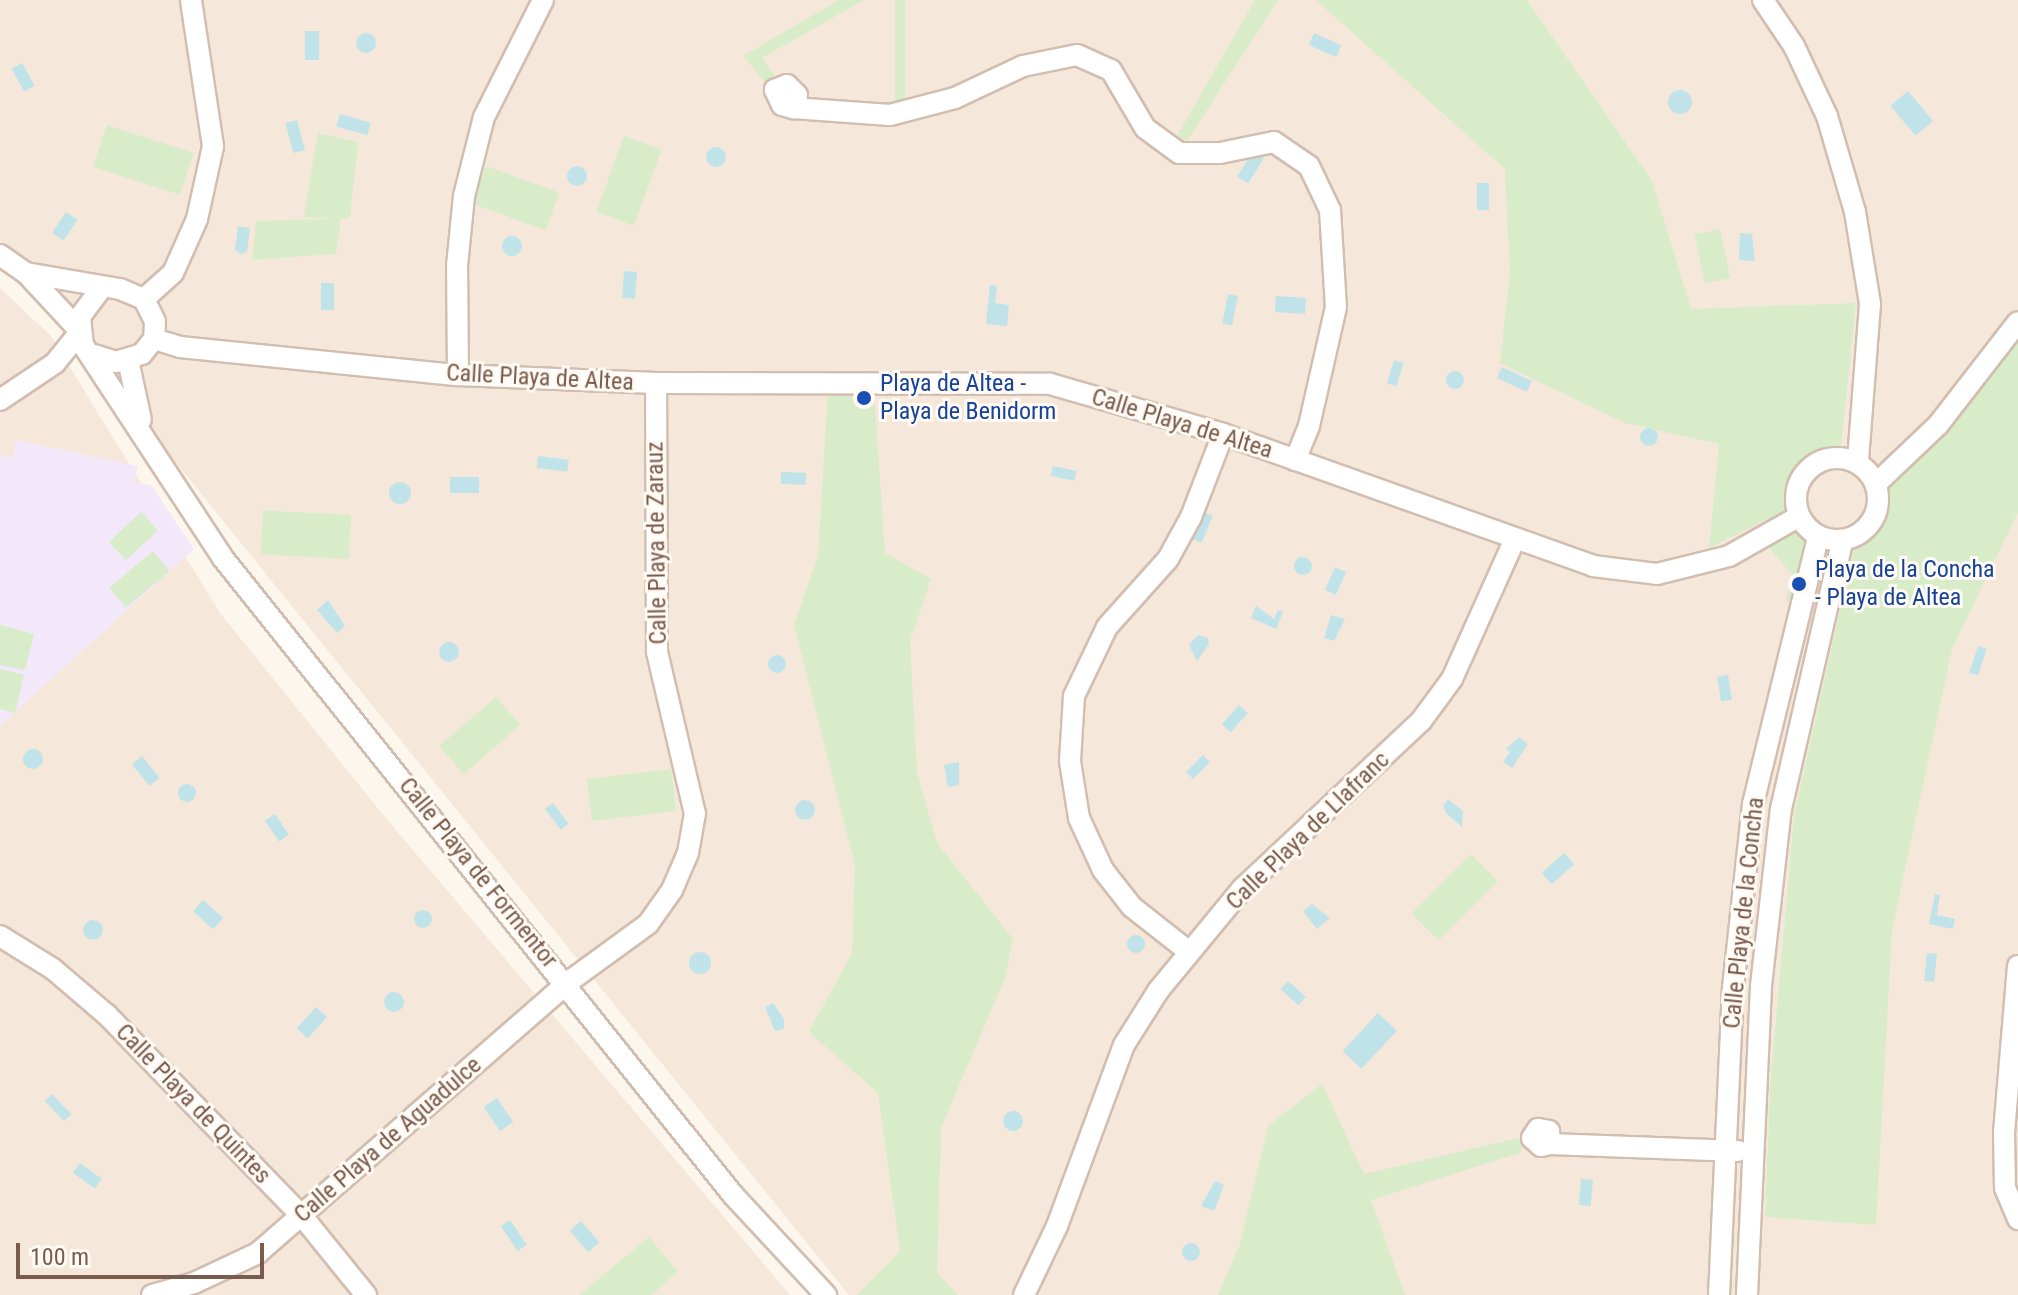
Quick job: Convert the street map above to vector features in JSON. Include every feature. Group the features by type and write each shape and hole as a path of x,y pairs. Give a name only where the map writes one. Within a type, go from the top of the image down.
{"street":[{"path":"144,299 173,273 197,219 213,146 191,0"},
{"path":"458,375 457,266 464,196 484,117 543,0"},
{"path":"1763,0 1794,46 1827,116 1855,212 1870,304 1858,459"},
{"path":"793,108 890,115 955,98 1023,66 1077,55 1111,70 1145,128 1179,153 1220,153 1274,142 1309,166 1330,210 1336,307 1309,426 1295,460"},
{"path":"0,255 26,273 100,290 120,289 144,299 155,322 154,339 128,360 116,362 94,354 55,363"},
{"name":"Calle Playa de Formentor","path":"26,273 80,331 146,439 163,474 222,557 567,983 733,1195 826,1295"},
{"path":"0,400 55,363 80,331 87,304 100,290"},
{"path":"1878,482 1858,459 1830,456 1799,479 1798,517 1818,538 1842,543 1872,522 1878,482 1938,425 2018,322"},
{"name":"Calle Playa de Altea","path":"154,339 180,347 458,375 656,383 1050,384 1223,434 1514,541 1593,566 1657,574 1729,556 1798,517"},
{"name":"Calle Playa de Formentor","path":"128,360 146,439"},
{"name":"Calle Playa de Zarauz","path":"567,983 648,924 678,878 695,814 657,652 656,383"},
{"path":"1188,951 1132,907 1103,870 1079,818 1070,761 1074,696 1107,627 1175,545 1223,434"},
{"name":"Calle Playa de la Concha","path":"1719,1295 1733,988 1753,804 1818,538"},
{"name":"Calle Playa de Llafranc","path":"1024,1295 1057,1226 1124,1045 1188,951 1267,864 1421,721 1452,679 1514,541"},
{"name":"Calle Playa de la Concha","path":"1747,1295 1761,986 1781,809 1842,543"},
{"name":"Calle Playa de Quintes","path":"0,936 53,969 107,1015 302,1216 366,1295"},
{"path":"2014,1213 2004,1131 2018,966"},
{"name":"Calle Playa de Aguadulce","path":"152,1295 194,1283 258,1253 567,983"},
{"path":"1550,1144 1754,1151"}],"shaded area":[{"path":"0,0 2018,0 2018,338 1950,429 1886,486 1881,528 1854,547 1794,815 1770,1084 1765,1217 1876,1224 1890,938 1900,885 1952,649 2018,511 2018,1295 849,1295 0,245"},
{"path":"0,288 51,336 220,613 385,817 790,1295 0,1295"},
{"path":"16,440 138,466 134,482 151,485 194,549 0,726 0,455 13,458"}],"green space":[{"path":"839,0 864,0 762,58 782,85 774,92 743,56"},
{"path":"895,0 905,0 905,109 895,109"},
{"path":"1255,0 1278,0 1187,141 1177,136"},
{"path":"1316,0 1527,0 1652,181 1691,309 1856,303 1841,447 1819,450 1798,464 1788,481 1788,509 1709,548 1719,444 1625,423 1500,363 1510,273 1505,169"},
{"path":"107,125 194,153 180,195 93,167"},
{"path":"318,133 358,142 350,218 341,218 336,254 252,260 256,221 334,219 304,217"},
{"path":"624,136 662,150 634,226 596,212"},
{"path":"486,166 559,193 546,230 472,204"},
{"path":"1720,229 1730,278 1705,283 1695,234"},
{"path":"2018,338 2018,512 1952,649 1892,930 1876,1225 1765,1217 1770,1084 1794,815 1854,547 1881,528 1886,486 1950,429"},
{"path":"828,392 874,392 885,553 931,579 910,641 917,773 937,843 1013,939 1005,978 941,1128 937,1273 958,1295 857,1295 900,1251 878,1093 809,1032 852,953 855,865 794,625 818,556"},
{"path":"263,510 351,515 349,559 261,554"},
{"path":"141,512 158,530 126,560 109,542"},
{"path":"1798,524 1814,539 1795,605 1786,601 1792,574 1765,544"},
{"path":"153,551 170,571 126,608 109,588"},
{"path":"0,625 34,634 25,670 0,665"},
{"path":"0,669 24,675 15,713 0,709"},
{"path":"496,697 520,725 464,774 439,746"},
{"path":"671,769 676,811 592,821 587,779"},
{"path":"1471,854 1498,881 1438,940 1412,913"},
{"path":"1322,1084 1364,1174 1527,1136 1520,1153 1371,1200 1405,1295 1218,1295 1240,1244 1268,1126"},
{"path":"649,1237 678,1272 651,1295 579,1295"}],"water":[{"path":"305,31 319,31 319,60 305,60"},
{"path":"362,33 370,33 376,43 370,53 362,53 356,47 356,39"},
{"path":"1314,33 1341,45 1336,57 1309,45"},
{"path":"22,63 35,86 24,92 12,69"},
{"path":"1680,90 1691,97 1692,102 1685,113 1680,114 1669,107 1668,102 1675,91"},
{"path":"1908,91 1933,121 1915,136 1890,106"},
{"path":"340,114 371,123 367,135 336,126"},
{"path":"297,120 305,150 293,153 285,123"},
{"path":"716,147 723,150 726,157 723,164 716,167 709,164 706,157 709,150"},
{"path":"1253,151 1264,158 1248,183 1237,176"},
{"path":"577,166 584,169 587,176 584,183 577,186 570,183 567,176 570,169"},
{"path":"1477,183 1489,183 1489,210 1477,210"},
{"path":"66,212 78,220 64,241 52,233"},
{"path":"238,226 250,228 247,251 241,254 235,250"},
{"path":"1740,233 1752,234 1755,261 1739,260"},
{"path":"512,236 519,239 522,246 519,253 512,256 505,253 502,246 505,239"},
{"path":"624,271 637,272 635,299 622,298"},
{"path":"321,283 334,283 334,310 321,310"},
{"path":"990,285 997,286 995,303 1009,305 1007,326 986,324"},
{"path":"1228,294 1238,296 1232,325 1222,323"},
{"path":"1276,296 1306,298 1305,314 1275,312"},
{"path":"1394,360 1404,363 1397,386 1387,383"},
{"path":"1502,367 1532,381 1527,392 1497,378"},
{"path":"1455,371 1464,380 1455,389 1446,380"},
{"path":"1645,428 1653,428 1658,437 1656,444 1645,446 1640,441 1640,433"},
{"path":"538,456 569,460 567,472 537,468"},
{"path":"1053,466 1076,471 1074,481 1051,476"},
{"path":"781,472 806,473 806,485 781,484"},
{"path":"450,477 479,477 479,493 450,493"},
{"path":"400,482 408,485 411,493 408,501 400,504 392,501 389,493 392,485"},
{"path":"1201,511 1213,516 1202,543 1190,538"},
{"path":"1299,557 1307,557 1312,566 1310,573 1299,575 1294,570 1294,562"},
{"path":"1335,567 1346,572 1336,595 1325,590"},
{"path":"328,600 345,626 337,633 317,610"},
{"path":"1256,606 1274,619 1278,610 1283,612 1276,629 1251,618"},
{"path":"1331,615 1345,619 1334,641 1324,638"},
{"path":"1198,635 1208,638 1209,644 1197,661 1189,645"},
{"path":"449,642 456,645 459,652 456,659 449,662 442,659 439,652 442,645"},
{"path":"1978,646 1987,649 1978,675 1969,673"},
{"path":"777,655 786,664 777,673 768,664"},
{"path":"1728,675 1732,700 1721,701 1717,677"},
{"path":"1239,705 1248,713 1231,732 1222,724"},
{"path":"1519,737 1528,744 1512,768 1503,762 1510,752 1506,749"},
{"path":"33,749 40,752 43,759 40,766 33,769 26,766 23,759 26,752"},
{"path":"1203,755 1210,762 1193,779 1186,772"},
{"path":"142,756 160,778 150,786 132,764"},
{"path":"959,762 959,785 948,787 944,765"},
{"path":"187,784 196,793 187,802 178,793"},
{"path":"1448,799 1463,811 1462,827 1446,813 1443,805"},
{"path":"805,800 812,803 815,810 812,817 805,820 798,817 795,810 798,803"},
{"path":"553,803 569,824 561,830 545,809"},
{"path":"275,814 289,835 279,841 265,821"},
{"path":"1564,853 1574,864 1552,884 1542,873"},
{"path":"1935,894 1940,895 1937,915 1955,919 1953,929 1929,924"},
{"path":"203,900 223,918 213,929 193,911"},
{"path":"1312,904 1330,918 1317,929 1303,911"},
{"path":"423,910 432,919 423,928 414,919"},
{"path":"93,920 100,923 103,930 100,937 93,940 86,937 83,930 86,923"},
{"path":"1136,935 1145,944 1136,953 1127,944"},
{"path":"700,952 708,955 711,963 708,971 700,974 692,971 689,963 692,955"},
{"path":"1927,953 1937,954 1934,982 1924,981"},
{"path":"1288,981 1306,997 1298,1005 1281,989"},
{"path":"394,992 401,995 404,1002 401,1009 394,1012 387,1009 384,1002 387,995"},
{"path":"773,1003 784,1019 784,1029 775,1031 765,1007"},
{"path":"316,1007 327,1017 308,1039 297,1029"},
{"path":"1378,1013 1397,1031 1362,1069 1343,1051"},
{"path":"52,1094 71,1114 64,1121 45,1101"},
{"path":"497,1098 513,1122 500,1131 484,1107"},
{"path":"1009,1111 1017,1111 1023,1121 1017,1131 1009,1131 1003,1125 1003,1117"},
{"path":"80,1163 102,1179 95,1189 73,1173"},
{"path":"1581,1179 1593,1180 1591,1206 1579,1205"},
{"path":"1215,1181 1224,1185 1214,1211 1201,1206"},
{"path":"510,1220 527,1245 518,1251 501,1226"},
{"path":"581,1221 599,1242 588,1252 570,1231"},
{"path":"1191,1243 1200,1252 1191,1261 1182,1252"}],"place":[{"name":"Playa de Altea - Playa de Benidorm","path":"864,398"},
{"name":"Playa de la Concha - Playa de Altea","path":"1799,584"}]}
